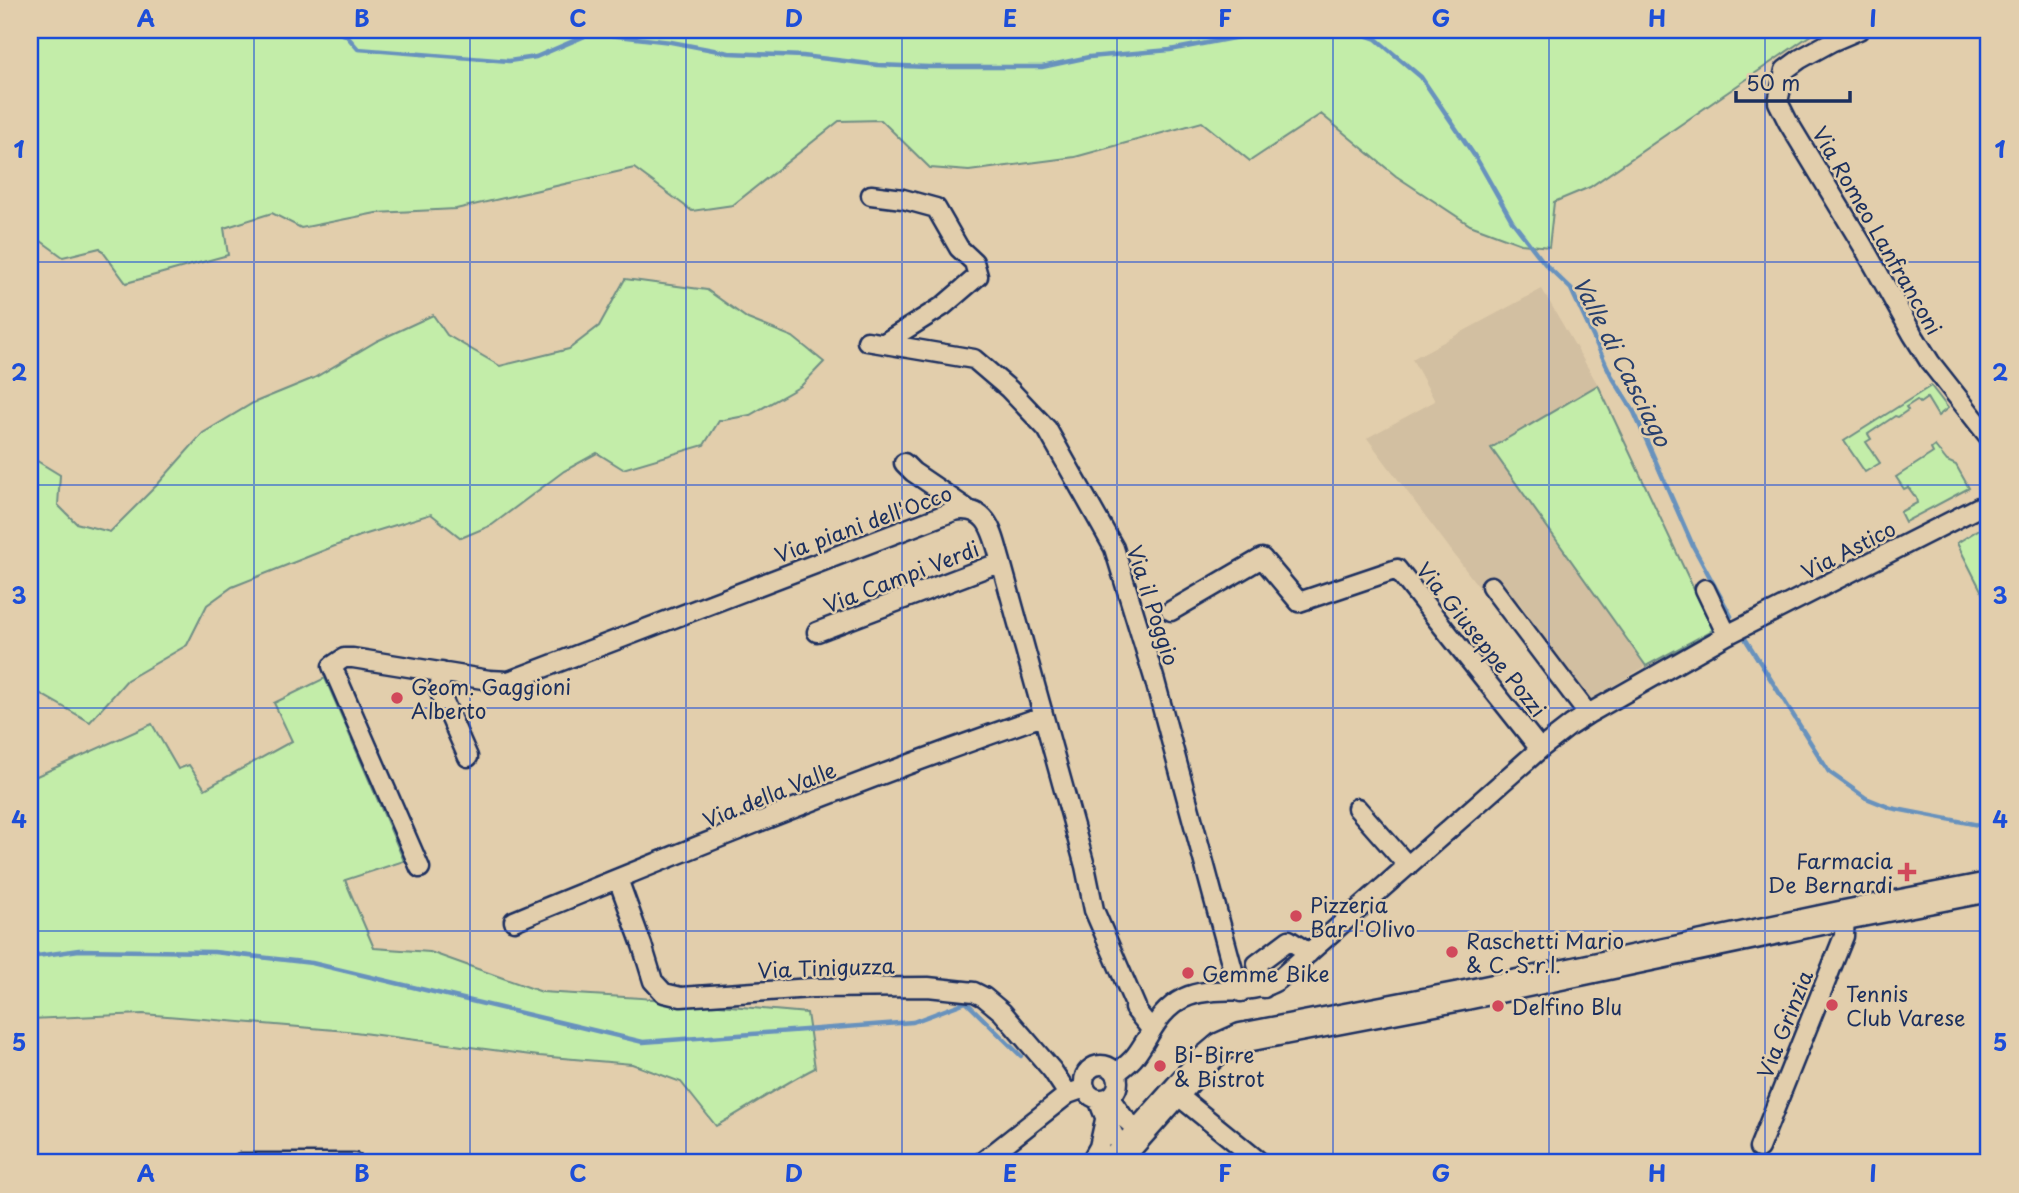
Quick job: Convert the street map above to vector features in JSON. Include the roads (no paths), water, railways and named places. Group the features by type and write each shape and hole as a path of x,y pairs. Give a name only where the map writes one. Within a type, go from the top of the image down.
{"main road":[{"path":"1127,1153 1201,1064 1221,1048 1241,1038 1461,996 1989,887"}],"street":[{"name":"Via Romeo Lanfranconi","path":"1859,30 1831,42 1786,70 1778,102 1917,342 1989,437"},
{"name":"Via il Poggio","path":"871,195 903,199 936,208 959,248 974,262 978,276 943,306 876,342 974,359 1009,388 1047,429 1114,548 1155,681 1241,992"},
{"path":"904,463 966,509"},
{"name":"Via Astico","path":"1727,635 1989,502"},
{"name":"Via piani dell'Occo","path":"420,868 332,666 344,658 509,681 954,511 975,510 992,532 1001,562 1085,866 1094,910 1136,1007 1134,1008 1151,1029"},
{"name":"Via Giuseppe Pozzi","path":"1171,611 1262,558 1299,601 1397,569 1540,749"},
{"name":"Via Campi Verdi","path":"817,632 1001,562"},
{"name":"Via Giuseppe Pozzi","path":"1491,586 1588,714"},
{"path":"1706,589 1727,635"},
{"name":"Via Giuseppe Pozzi","path":"1116,1073 1136,1055 1165,1010 1187,996 1205,992 1241,992 1264,988 1278,980 1540,749 1571,725 1727,635"},
{"path":"442,672 439,689 468,757"},
{"name":"Via della Valle","path":"514,921 806,802 1043,716"},
{"path":"1357,808 1408,866"},
{"name":"Via Tiniguzza","path":"618,879 653,981 664,993 681,997 811,988 928,986 974,992 991,1002 1002,1013 1052,1070 1068,1094"},
{"name":"Via Grinzia","path":"1759,1148 1844,936 1845,915"},
{"path":"1264,988 1257,964 1289,940 1309,953"},
{"path":"981,1163 1068,1094 1098,1095 1117,1089 1116,1073 1108,1066 1097,1065 1087,1072 1084,1083 1098,1095 1124,1118 1127,1153"},
{"path":"1175,1093 1261,1163"},
{"path":"1098,1095 1105,1120 1127,1153"},
{"path":"1090,1163 1098,1147 1105,1120"},
{"path":"241,1163 354,1163"}],"waterway":[{"name":"Valle di Casciago","path":"331,30 346,35 358,49 509,61 536,57 592,33 671,42 729,53 803,56 878,65 928,67 1042,67 1089,57 1170,50 1276,30"},
{"name":"Valle di Casciago","path":"1341,30 1376,39 1421,77 1478,161 1512,221 1545,264 1571,289 1611,375 1634,412 1693,546 1731,616"},
{"name":"Valle di Casciago","path":"1746,640 1829,772 1866,798 1891,808 1989,827"},
{"path":"30,957 79,950 214,952 312,963 643,1042 913,1022 966,1002 1021,1056"}],"place":[{"name":"Geom. Gaggioni Alberto","path":"397,698"},
{"name":"Farmacia De Bernardi","path":"1907,872"},
{"name":"Pizzeria Bar l'Olivo","path":"1296,916"},
{"name":"Raschetti Mario & C. S.r.l.","path":"1452,952"},
{"name":"Gemme Bike","path":"1188,973"},
{"name":"Tennis Club Varese","path":"1832,1005"},
{"name":"Delfino Blu","path":"1498,1006"},
{"name":"Bi-Birre & Bistrot","path":"1160,1066"}]}
